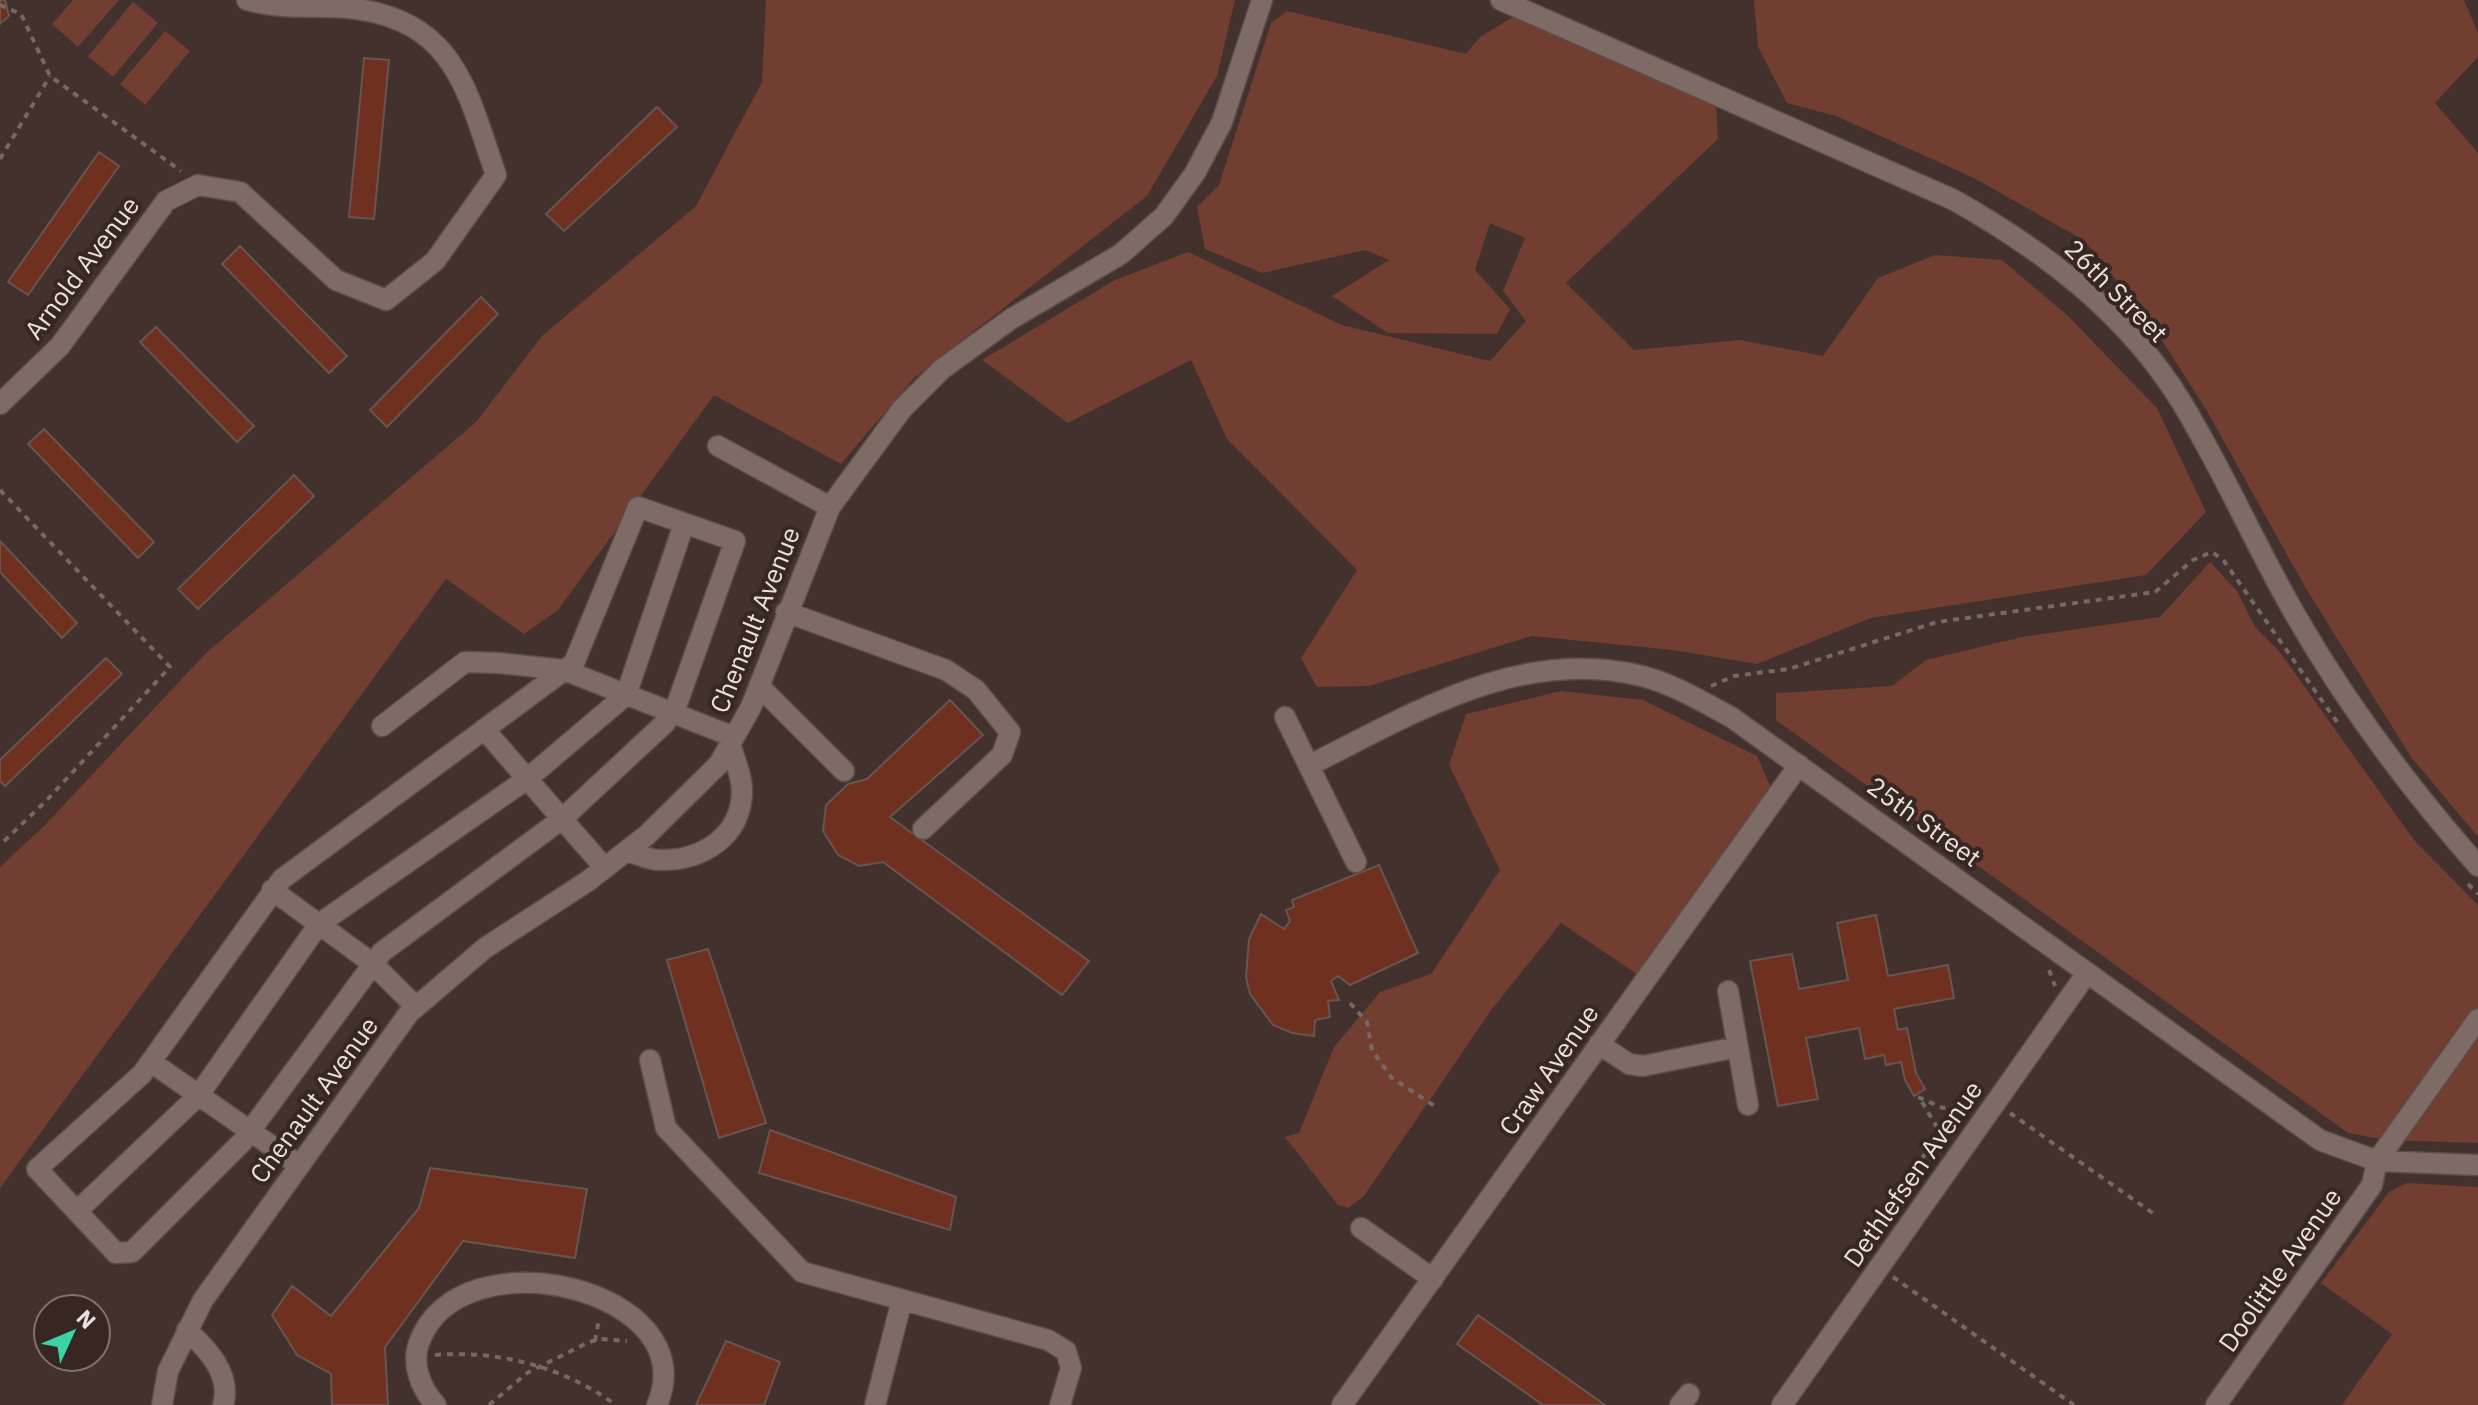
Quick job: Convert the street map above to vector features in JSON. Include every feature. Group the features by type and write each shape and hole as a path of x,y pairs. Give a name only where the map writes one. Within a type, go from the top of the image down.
{"street":[{"path":"198,185 240,192 336,280 386,300 435,261 496,175 461,74 426,38 404,22 357,9 276,8 247,0"},
{"name":"Chenault Avenue","path":"162,1405 168,1371 203,1300 416,1007 485,948 627,851 719,764 759,686 830,507 902,409 942,369 1011,319 1121,254 1164,216 1195,173 1222,122 1262,0"},
{"name":"26th Street","path":"1501,0 1954,200 2019,237 2071,275 2134,339 2180,400 2299,620 2402,772 2478,866"},
{"name":"Arnold Avenue","path":"0,404 60,346 166,201 198,185"},
{"path":"718,446 830,507"},
{"path":"638,507 684,524 735,541 672,713 562,819 382,952 249,1133 132,1252 116,1253 37,1169 151,1062 272,890 574,663 638,507"},
{"path":"77,1211 198,1096 319,924 527,779 626,695 684,524"},
{"path":"786,612 946,670 976,690 1010,732 1002,755 923,829"},
{"path":"382,726 465,662 564,670 672,713 732,741 742,794 734,826 712,848 691,857 659,861 627,851"},
{"name":"25th Street","path":"1310,765 1453,694 1528,671 1605,669 1645,677 1698,699 1799,765 2320,1140 2377,1161 2478,1165"},
{"path":"759,686 844,771"},
{"path":"1285,717 1356,862"},
{"path":"484,729 605,868"},
{"name":"Craw Avenue","path":"1342,1405 1799,765"},
{"path":"272,890 372,963 416,1007"},
{"name":"Dethlefsen Avenue","path":"1782,1405 2087,973"},
{"path":"1728,991 1748,1105"},
{"name":"Doolittle Avenue","path":"2216,1405 2372,1185 2377,1161 2478,1019"},
{"path":"1599,1044 1629,1064 1643,1066 1737,1047"},
{"path":"650,1060 666,1128 802,1272 1048,1340 1066,1351 1071,1368 1060,1405"},
{"path":"151,1062 299,1165"},
{"path":"1361,1228 1433,1279"},
{"path":"436,1405 419,1376 416,1357 423,1330 436,1312 455,1298 484,1288 519,1282 560,1285 603,1298 632,1317 658,1346 664,1364 665,1385 657,1405"},
{"path":"875,1405 902,1300"},
{"path":"187,1330 208,1350 221,1373 223,1405"}],"path":[{"path":"0,5 21,14 50,76 142,140 198,185"},
{"path":"0,159 50,76"},
{"path":"0,490 170,667 45,802 0,845"},
{"path":"1698,699 1714,683 1734,676 1789,669 1937,622 2155,592 2193,560 2212,552 2224,561 2341,727"},
{"path":"2458,873 2478,894"},
{"path":"1350,1003 1367,1022 1372,1050 1391,1077 1436,1107"},
{"path":"1941,1134 1918,1097 1943,1108 1971,1104"},
{"path":"2008,1111 2157,1216"},
{"path":"1891,1276 2074,1405"},
{"path":"489,1405 538,1366 601,1339 658,1346"},
{"path":"416,1357 477,1354 538,1366 566,1376 616,1405"}],"shaded area":[{"path":"73,0 119,0 78,47 52,24"},
{"path":"766,0 1235,0 1217,76 1147,196 914,378 841,464 714,395 558,610 524,634 446,579 0,1188 0,867 45,825 206,653 476,422 542,336 696,206 762,82"},
{"path":"1754,0 2464,0 2478,33 2478,57 2435,103 2478,153 2478,837 2411,757 2305,587 2207,411 2152,325 2085,241 1974,178 1836,116 1787,103 1758,47"},
{"path":"133,2 158,23 113,77 88,56"},
{"path":"1287,11 1466,54 1480,37 1516,15 1716,106 1718,139 1566,283 1634,350 1740,340 1823,356 1878,278 1935,255 2002,260 2067,315 2157,408 2206,512 2146,575 1871,618 1757,664 1673,650 1532,636 1369,686 1317,687 1301,658 1357,570 1227,439 1191,360 1068,423 982,360 1115,280 1188,252 1342,325 1490,361 1526,321 1503,291 1525,238 1490,223 1475,270 1510,309 1497,334 1388,333 1332,296 1389,260 1365,250 1262,273 1205,249 1197,207 1219,185 1271,23"},
{"path":"165,31 190,51 145,105 120,84"},
{"path":"2210,562 2237,591 2255,627 2279,651 2414,840 2478,905 2478,1143 2386,1140 2348,1133 1776,720 1776,693 1892,686 1926,660 2022,637 2160,617"},
{"path":"1561,691 1643,700 1757,756 1771,788 1640,976 1561,923 1492,1009 1364,1196 1348,1208 1338,1205 1285,1137 1299,1133 1334,1047 1380,992 1431,974 1500,870 1449,765 1466,714"},
{"path":"2407,1183 2478,1187 2478,1405 2342,1405 2392,1334 2321,1283 2389,1192"}],"building":[{"path":"0,0 5,0 9,16 0,24"},
{"path":"364,58 389,60 374,219 349,217"},
{"path":"657,107 677,127 564,231 546,214"},
{"path":"99,152 119,166 28,295 8,282"},
{"path":"240,246 347,356 329,373 222,264"},
{"path":"481,297 498,314 387,427 370,410"},
{"path":"156,327 254,426 237,442 140,342"},
{"path":"44,429 154,542 138,558 28,444"},
{"path":"294,475 314,496 198,609 178,589"},
{"path":"0,541 77,623 62,638 0,572"},
{"path":"106,658 122,674 5,786 0,781 0,760"},
{"path":"950,700 983,735 890,817 1089,961 1062,995 883,862 859,866 838,855 823,831 826,805 848,784 867,779"},
{"path":"1379,865 1418,953 1350,985 1338,976 1331,981 1339,1000 1328,1001 1330,1017 1315,1020 1314,1036 1292,1033 1273,1025 1250,994 1246,977 1249,939 1261,914 1284,929 1290,921 1286,910 1294,907 1292,900"},
{"path":"1876,915 1888,976 1948,965 1954,998 1894,1009 1898,1030 1907,1028 1916,1073 1925,1089 1914,1096 1905,1080 1901,1062 1886,1065 1884,1055 1865,1059 1859,1028 1806,1038 1818,1099 1778,1106 1750,961 1792,954 1799,989 1848,980 1837,923"},
{"path":"708,949 766,1123 719,1138 667,960"},
{"path":"770,1130 956,1197 950,1230 759,1173"},
{"path":"430,1168 587,1189 575,1258 463,1241 385,1347 388,1405 332,1405 331,1374 297,1355 272,1315 292,1286 331,1316 419,1208"},
{"path":"1478,1315 1605,1405 1543,1405 1457,1344"},
{"path":"726,1341 780,1362 764,1405 696,1405"}]}
